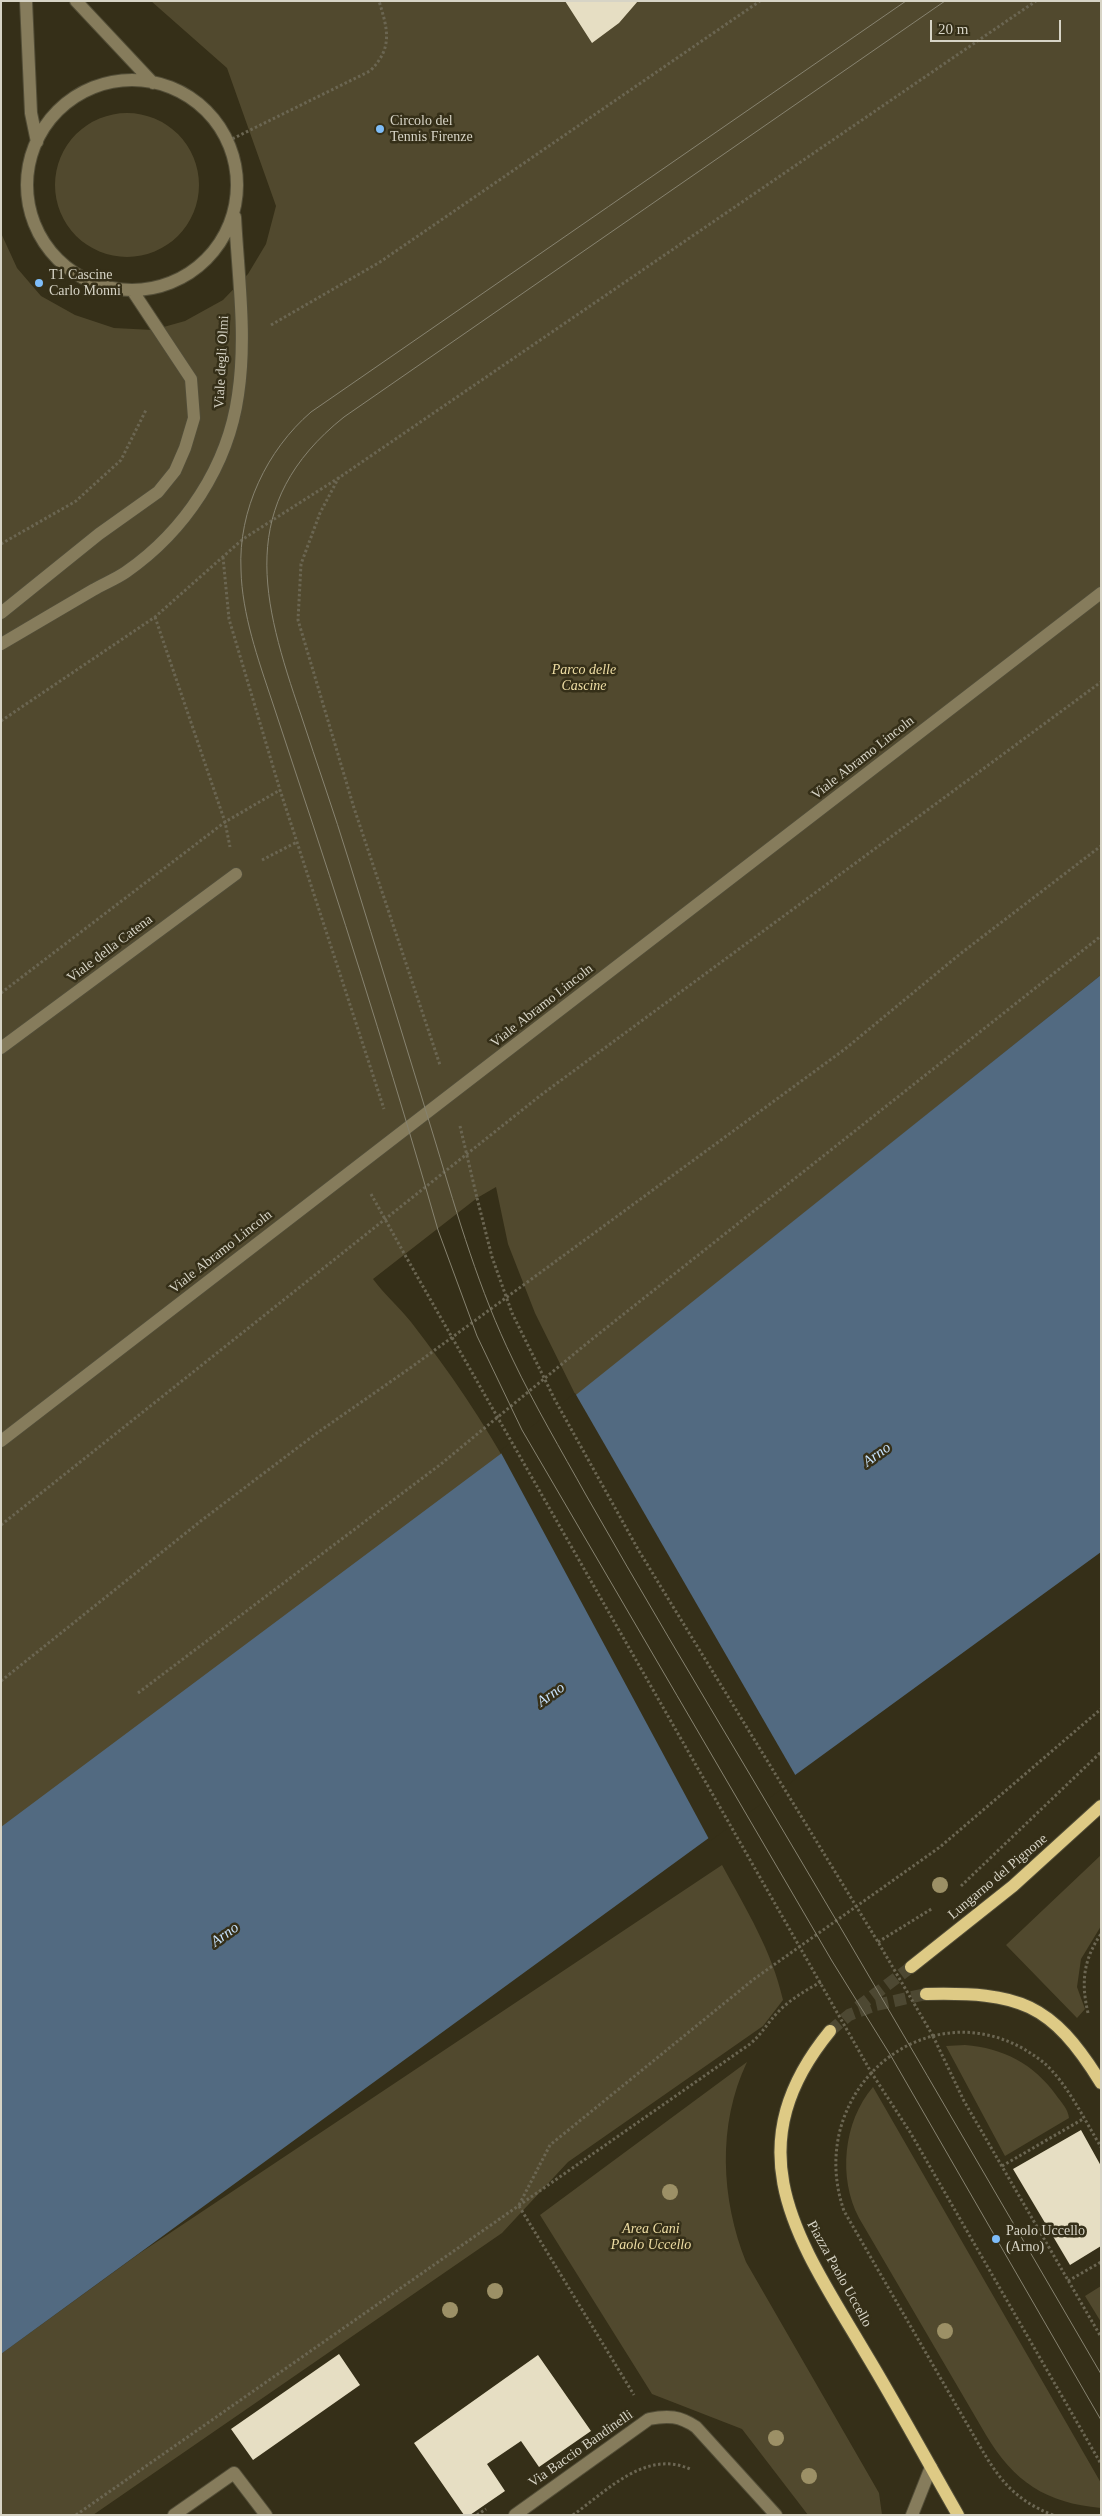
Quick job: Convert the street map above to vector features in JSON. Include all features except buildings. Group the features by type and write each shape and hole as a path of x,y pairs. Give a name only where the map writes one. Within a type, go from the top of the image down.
{"main road":[{"name":"Lungarno del Pignone","path":"912,1967 1013,1886 1101,1806"},
{"path":"926,1994 983,1994 1014,2001 1030,2007 1068,2035 1084,2055 1101,2084"},
{"name":"Piazza Paolo Uccello","path":"830,2031 815,2050 805,2068 794,2090 785,2118 780,2151 788,2207 810,2260 958,2515"}],"street":[{"path":"26,1 31,113 37,142"},
{"path":"76,1 153,82"},
{"path":"132,80 153,82 178,90 194,100 216,120 228,141 236,164 238,195 235,212 222,241 207,261 184,278 161,287 132,290 86,280 70,272 50,252 40,239 31,217 27,194 28,168 37,142 59,110 87,90 113,82 132,80"},
{"name":"Viale degli Olmi","path":"1,644 125,573 157,547 188,514 210,478 228,436 239,392 241,316 235,212"},
{"name":"Viale degli Olmi","path":"1,613 99,534 158,492 174,471 186,448 194,418 191,379 132,290"},
{"name":"Viale Abramo Lincoln","path":"1,1441 1101,593"},
{"name":"Viale della Catena","path":"1,1048 236,874"},
{"name":"Via Baccio Bandinelli","path":"515,2515 649,2419 667,2416 683,2418 696,2427 776,2515"},
{"path":"912,2515 931,2467"},
{"path":"174,2515 234,2473 266,2515"}],"path":[{"path":"228,141 370,71 380,61 386,44 387,29 379,1"},
{"path":"268,326 380,262 760,1"},
{"path":"1,722 155,617 243,539 340,477 1036,1"},
{"path":"1,544 76,501 121,460 146,410"},
{"path":"340,477 320,513 301,564 298,620 354,808 450,1095 468,1154 492,1257 512,1313 555,1400 639,1550 878,1942 933,2036 964,2101 1101,2337"},
{"path":"223,556 229,619 280,790 374,1072 393,1140"},
{"path":"155,617 225,822 236,874 297,842"},
{"path":"1,1525 541,1095 1101,682"},
{"path":"1,993 225,822 280,790"},
{"path":"1,1681 202,1520 317,1432 422,1360 846,1048 960,954 1101,846"},
{"path":"138,1693 441,1464 591,1340 1101,936"},
{"path":"386,1219 821,1982 870,2072 910,2132 1101,2464"},
{"path":"519,2206 550,2145 754,1978 940,1847 1101,1709"},
{"path":"960,1887 1101,1752"},
{"path":"878,1942 937,1906"},
{"path":"1091,2019 1083,1984 1087,1958 1101,1934"},
{"path":"76,2515 750,2044 762,2035 778,2012 800,1994 821,1982"},
{"path":"1053,2515 1028,2504 1013,2492 991,2466 844,2211 835,2173 836,2143 846,2108 870,2072 891,2056 933,2036 967,2033 984,2035 1015,2045 1043,2062 1054,2073 1101,2147"},
{"path":"1001,2166 1083,2119"},
{"path":"519,2206 649,2419"},
{"path":"1068,2281 1101,2262"},
{"path":"574,2515 627,2474 658,2463 679,2464 700,2473"}],"green space":[{"name":"Parco delle Cascine","path":"151,1 1101,1 1101,975 576,1396 535,1313 508,1244 496,1187 477,1198 373,1279 411,1322 439,1359 491,1436 514,1477 1,1849 1,233 17,268 41,296 75,315 114,328 153,330 185,321 223,300 248,274 266,244 276,206 227,68"},
{"path":"127,113 155,118 178,134 194,157 199,185 194,213 178,236 155,252 127,257 99,252 76,236 60,213 55,185 60,157 76,134 99,118"},
{"path":"1101,1855 1101,1926 1081,1959 1077,1987 1085,2009 1077,2018 1006,1945"},
{"path":"722,1865 765,1947 783,2000 763,2026 568,2162 502,2233 93,2515 1,2515 1,2354 140,2253"},
{"path":"965,2045 1005,2054 1028,2066 1047,2084 1064,2106 1069,2118 1005,2156 946,2046"},
{"name":"Area Cani Paolo Uccello","path":"747,2062 737,2086 727,2136 727,2188 738,2238 746,2262 879,2493 882,2515 808,2515 742,2429 652,2394 540,2215"},
{"path":"873,2087 1101,2483 1101,2508 1064,2501 1048,2495 1033,2487 1008,2466 986,2435 859,2218 848,2186 847,2151 855,2117"},
{"path":"1101,2286 1101,2322 1085,2296"}],"water":[{"name":"Arno","path":"1101,975 1101,1552 1,2354 1,1827 522,1438"}],"pier":[{"path":"575,1393 797,1778 710,1841 500,1451"}],"tunnel":[{"path":"858,2007 911,1967"},
{"path":"830,2031 849,2015 876,2005 926,1994"}],"tram line":[{"path":"906,1 311,412 281,444 258,483 244,525 241,548 242,587 244,603 261,669 362,976 438,1230 477,1336 522,1430 832,1961 891,2056 1101,2420"},
{"path":"945,1 344,417 309,450 286,484 272,519 267,556 269,594 276,633 287,673 343,843 461,1226 479,1280 513,1360 548,1428 627,1566 884,2001 1101,2374"}],"place":[{"name":"Circolo del Tennis Firenze","path":"380,129"},
{"name":"T1 Cascine Carlo Monni","path":"39,283"},
{"name":"Paolo Uccello (Arno)","path":"996,2239"}]}
